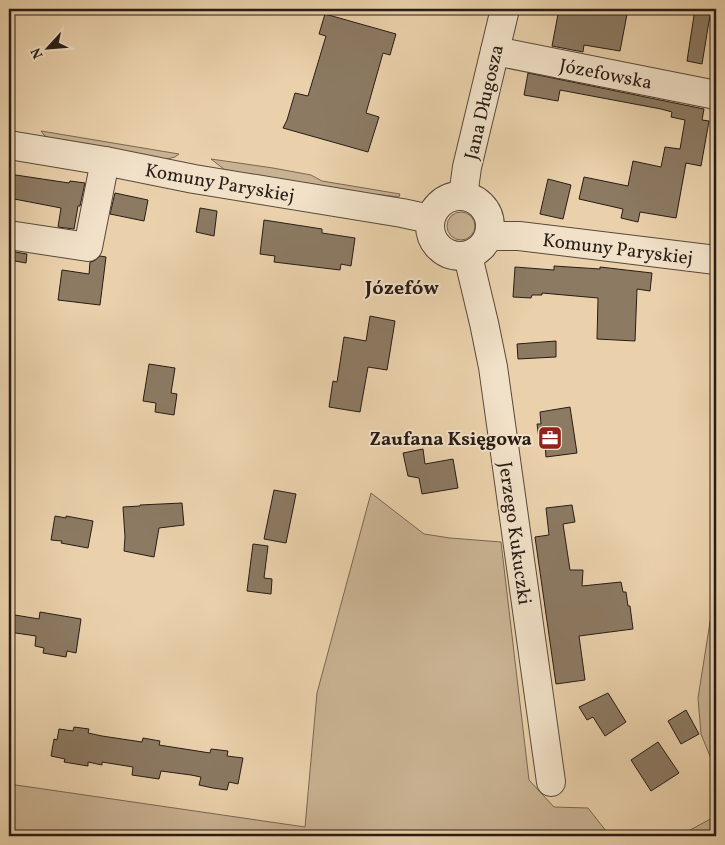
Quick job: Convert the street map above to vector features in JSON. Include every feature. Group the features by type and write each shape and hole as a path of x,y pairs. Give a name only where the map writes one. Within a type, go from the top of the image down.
{"street":[{"name":"Jana Długosza","path":"463,196 467,167 505,9"},
{"name":"Józefowska","path":"495,51 716,95"},
{"name":"Komuny Paryskiej","path":"9,145 105,160 194,179 430,219"},
{"path":"9,235 88,247 105,160"},
{"path":"454,196 463,196 472,198 486,210 490,218 490,228 486,243 481,249 468,256 460,257 452,256 437,246 432,238 430,219 439,204 446,199 454,196"},
{"name":"Komuny Paryskiej","path":"489,236 519,236 716,260"},
{"name":"Jerzego Kukuczki","path":"468,256 493,367 551,782"}],"shaded area":[{"path":"41,131 179,154 163,160 50,140"},
{"path":"211,159 311,175 322,181 400,194 399,197 356,195 225,170"},
{"path":"461,212 471,216 475,226 471,236 461,240 451,236 447,226 451,216"},
{"path":"371,493 424,534 501,542 529,780 554,807 588,808 610,836 9,836 9,784 305,827 317,693"},
{"path":"716,584 716,771 701,734 698,698"},
{"path":"716,816 716,836 679,836"}],"building":[{"path":"559,9 628,9 620,51 584,45 583,52 552,46"},
{"path":"695,9 711,9 702,64 687,61"},
{"path":"325,14 396,34 390,55 383,53 366,113 379,117 368,152 283,128 295,93 308,96 326,36 319,34"},
{"path":"528,73 704,109 702,120 709,121 701,166 686,163 676,218 640,212 638,222 621,218 623,209 579,199 584,177 628,186 633,161 661,167 665,147 680,149 685,120 671,117 672,112 661,109 560,90 558,101 524,95"},
{"path":"9,174 69,183 70,181 85,183 74,229 58,227 61,208 9,198"},
{"path":"548,179 571,185 563,219 540,214"},
{"path":"115,193 148,200 144,221 110,214"},
{"path":"200,208 217,211 214,236 196,232"},
{"path":"264,220 322,229 322,233 355,238 351,266 341,264 340,270 274,262 275,256 260,254"},
{"path":"9,251 27,254 26,263 9,260"},
{"path":"100,256 106,257 100,305 58,300 62,270 89,274 90,262"},
{"path":"554,266 600,269 600,267 652,273 650,291 637,289 635,341 597,339 598,298 542,293 542,295 532,295 531,298 513,297 515,267 554,270"},
{"path":"370,316 395,321 387,370 368,367 360,412 329,407 333,381 337,382 344,337 366,341"},
{"path":"556,341 556,357 518,359 517,344"},
{"path":"149,364 175,368 171,393 177,394 174,415 155,412 156,403 143,401"},
{"path":"570,407 577,453 546,457 545,445 540,446 537,424 541,424 540,412"},
{"path":"423,449 425,464 453,459 458,488 422,494 419,478 408,476 403,453"},
{"path":"274,490 296,494 286,543 264,539"},
{"path":"182,503 184,525 159,528 154,557 124,551 123,507"},
{"path":"572,505 575,522 563,524 570,570 583,570 582,586 621,582 623,592 626,592 628,606 630,606 633,629 579,636 585,680 556,684 535,537 549,535 546,508"},
{"path":"55,516 93,521 88,548 51,540"},
{"path":"253,544 268,546 264,578 272,579 271,594 247,591"},
{"path":"40,612 81,619 76,653 67,651 66,657 43,653 44,648 35,646 36,636 9,632 9,614 39,619"},
{"path":"608,693 626,722 605,736 593,717 587,720 579,707"},
{"path":"686,710 699,734 681,744 668,721"},
{"path":"74,727 89,729 88,733 102,736 142,742 143,738 160,741 159,745 210,753 211,749 228,751 227,756 243,758 238,784 229,782 227,790 213,788 199,785 201,777 191,775 161,771 159,779 132,775 133,767 102,762 102,765 88,762 88,766 64,762 65,759 51,756 54,739 57,740 59,729 73,731"},
{"path":"658,742 679,773 651,791 631,760"}],"place":[{"name":"Zaufana Księgowa","path":"550,438"}],"district":[{"name":"Józefów","path":"402,287"}]}
